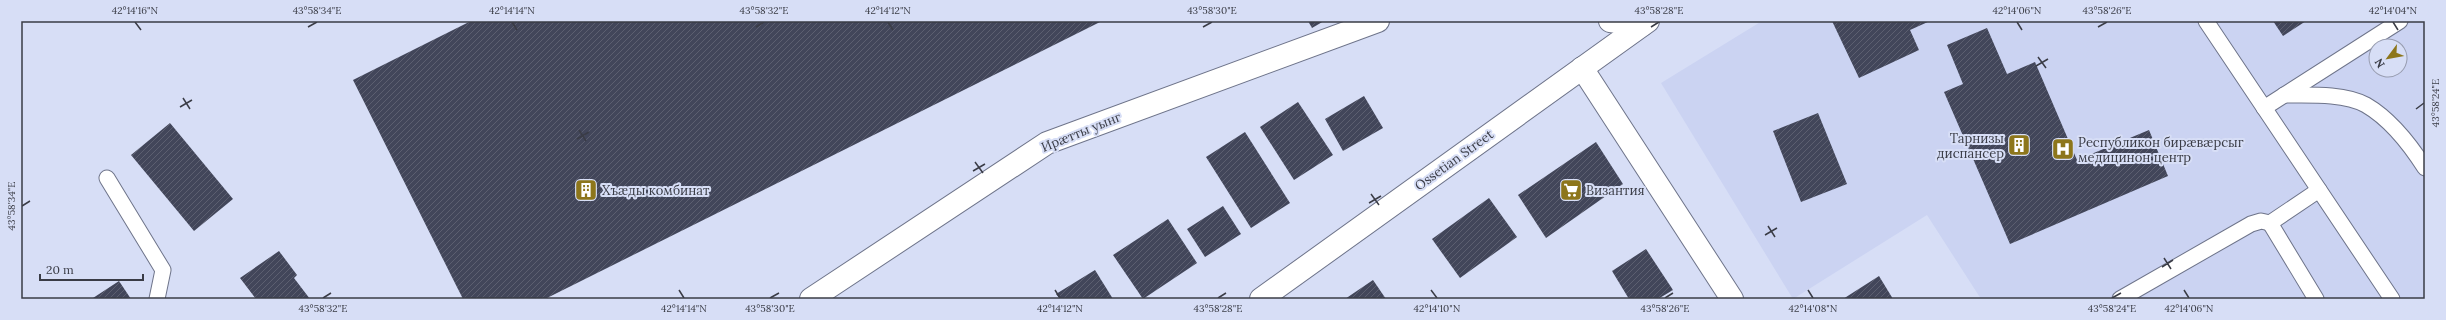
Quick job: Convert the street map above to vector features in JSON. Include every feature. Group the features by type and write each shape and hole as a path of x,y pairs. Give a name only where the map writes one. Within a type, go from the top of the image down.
{"street":[{"name":"Ирæтты уынг","path":"811,299 1046,143 1378,21"},
{"path":"1610,21 1645,23"},
{"name":"Ossetian Street","path":"1261,299 1645,23"},
{"path":"1582,68 1732,299"}],"lane":[{"path":"2206,21 2392,299"},
{"path":"2264,108 2400,21"},
{"path":"2284,95 2327,95 2366,105 2406,140 2425,168"},
{"path":"107,178 163,270 158,299"},
{"path":"2270,223 2319,190"},
{"path":"2120,299 2250,224 2261,221 2270,223 2316,299"}],"shaded area":[{"name":"Республикон бирæвæрсыг медицинон центр","path":"1762,21 2425,21 2425,299 1981,299 1927,215 1793,299 1661,83"}],"building":[{"name":"Хъæды комбинат","path":"471,21 1102,21 545,299 463,299 353,80"},
{"path":"1308,21 1324,21 1312,28"},
{"path":"1832,21 1930,21 1910,30 1919,50 1859,78"},
{"path":"2273,21 2306,21 2283,36"},
{"name":"Тарнизы диспансер","path":"1987,28 2007,74 2035,62 2077,160 2149,130 2168,176 2010,244 1944,92 1963,84 1947,45"},
{"path":"1364,96 1383,128 1343,151 1325,119"},
{"path":"1298,102 1333,155 1294,180 1260,127"},
{"path":"1818,113 1847,184 1801,202 1773,131"},
{"path":"170,123 233,199 194,231 131,155"},
{"path":"1245,132 1290,203 1251,228 1206,157"},
{"name":"Византия","path":"1596,142 1623,184 1546,238 1518,195"},
{"path":"1489,198 1517,237 1460,278 1432,239"},
{"path":"1223,206 1241,234 1205,257 1187,229"},
{"path":"1168,219 1197,263 1143,299 1113,255"},
{"path":"1646,249 1673,290 1658,299 1629,299 1612,271"},
{"path":"279,251 297,275 294,278 310,299 256,299 240,278"},
{"path":"1095,270 1113,299 1060,299 1056,294"},
{"path":"1879,276 1893,299 1843,299"},
{"path":"1373,280 1386,299 1345,299"},
{"path":"119,281 131,299 93,298"}],"place":[{"name":"Тарнизы диспансер","path":"2019,145"},
{"name":"Республикон бирæвæрсыг медицинон центр","path":"2063,149"},
{"name":"Хъæды комбинат","path":"586,190"},
{"name":"Византия","path":"1571,190"}]}
